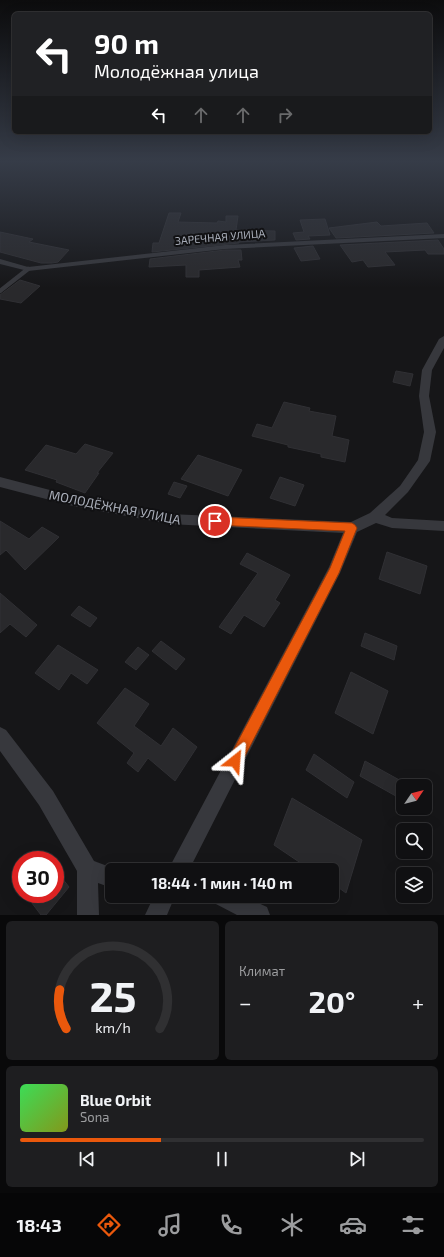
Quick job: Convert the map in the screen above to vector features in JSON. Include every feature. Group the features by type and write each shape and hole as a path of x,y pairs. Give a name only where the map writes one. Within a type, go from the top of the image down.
{"street":[{"name":"ЗАРЕЧНАЯ УЛИЦА","path":"0,261 28,269 225,247 444,236"},
{"name":"МОЛОДЁЖНАЯ УЛИЦА","path":"0,482 73,501 169,519 352,528 375,517 404,489 424,461 430,432 424,396 427,370 443,341"},
{"path":"375,517 392,523 444,526"},
{"path":"182,863 335,570 352,528"},
{"path":"0,736 46,798 87,869 88,915"},
{"path":"87,869 105,875"},
{"path":"156,915 162,903"},
{"path":"235,903 259,915"}],"lane":[{"path":"0,291 28,269"}],"building":[{"path":"169,213 181,213 178,222 217,223 218,221 226,222 226,216 238,216 236,230 275,231 275,240 239,242 152,252 153,243 159,243"},
{"path":"325,219 330,235 308,236 310,239 296,240 293,233 304,232 300,220"},
{"path":"377,222 381,226 427,223 434,233 336,238 329,228"},
{"path":"0,232 33,239 29,242 69,250 58,262 41,263 0,252"},
{"path":"438,240 444,249 444,254 428,254 425,250 385,252 395,265 368,267 363,260 352,262 340,245"},
{"path":"313,246 320,259 301,261 294,248"},
{"path":"225,250 241,250 242,260 238,260 240,267 199,270 199,277 186,277 186,265 149,267 150,259"},
{"path":"20,280 40,286 21,303 0,299 0,295"},
{"path":"396,371 413,374 410,386 393,382"},
{"path":"284,402 310,408 309,411 336,416 332,436 349,440 345,462 321,457 321,454 288,447 288,445 252,436 257,424 272,428"},
{"path":"85,444 113,453 97,473 99,473 85,493 56,482 57,480 25,470 46,445 76,454"},
{"path":"198,455 242,470 228,496 181,479"},
{"path":"280,477 304,485 295,506 270,498"},
{"path":"174,482 187,486 180,498 168,494"},
{"path":"0,521 29,539 42,527 59,537 25,570 6,550 0,555"},
{"path":"387,552 427,566 420,594 379,579"},
{"path":"247,553 290,575 275,600 280,603 264,627 244,615 231,634 219,627 258,573 240,564"},
{"path":"0,593 37,625 26,637 10,624 0,633"},
{"path":"79,606 97,618 90,627 71,615"},
{"path":"365,633 397,646 394,660 361,646"},
{"path":"161,641 185,659 176,670 152,651"},
{"path":"58,645 98,670 87,684 71,673 59,690 35,673"},
{"path":"138,647 149,655 136,670 125,662"},
{"path":"351,672 388,691 373,734 335,713"},
{"path":"125,688 149,704 134,726 161,746 173,728 197,747 175,781 148,758 138,772 127,763 134,753 97,723"},
{"path":"314,754 354,782 347,798 306,770"},
{"path":"365,761 398,779 396,779 396,796 360,776"},
{"path":"292,798 362,840 346,893 339,888 339,863 301,863 274,845"},
{"path":"64,881 69,887 64,893"},
{"path":"32,903 56,903 46,915 41,915"}],"route":[{"path":"215,521 352,528 335,570 235,761"}]}
